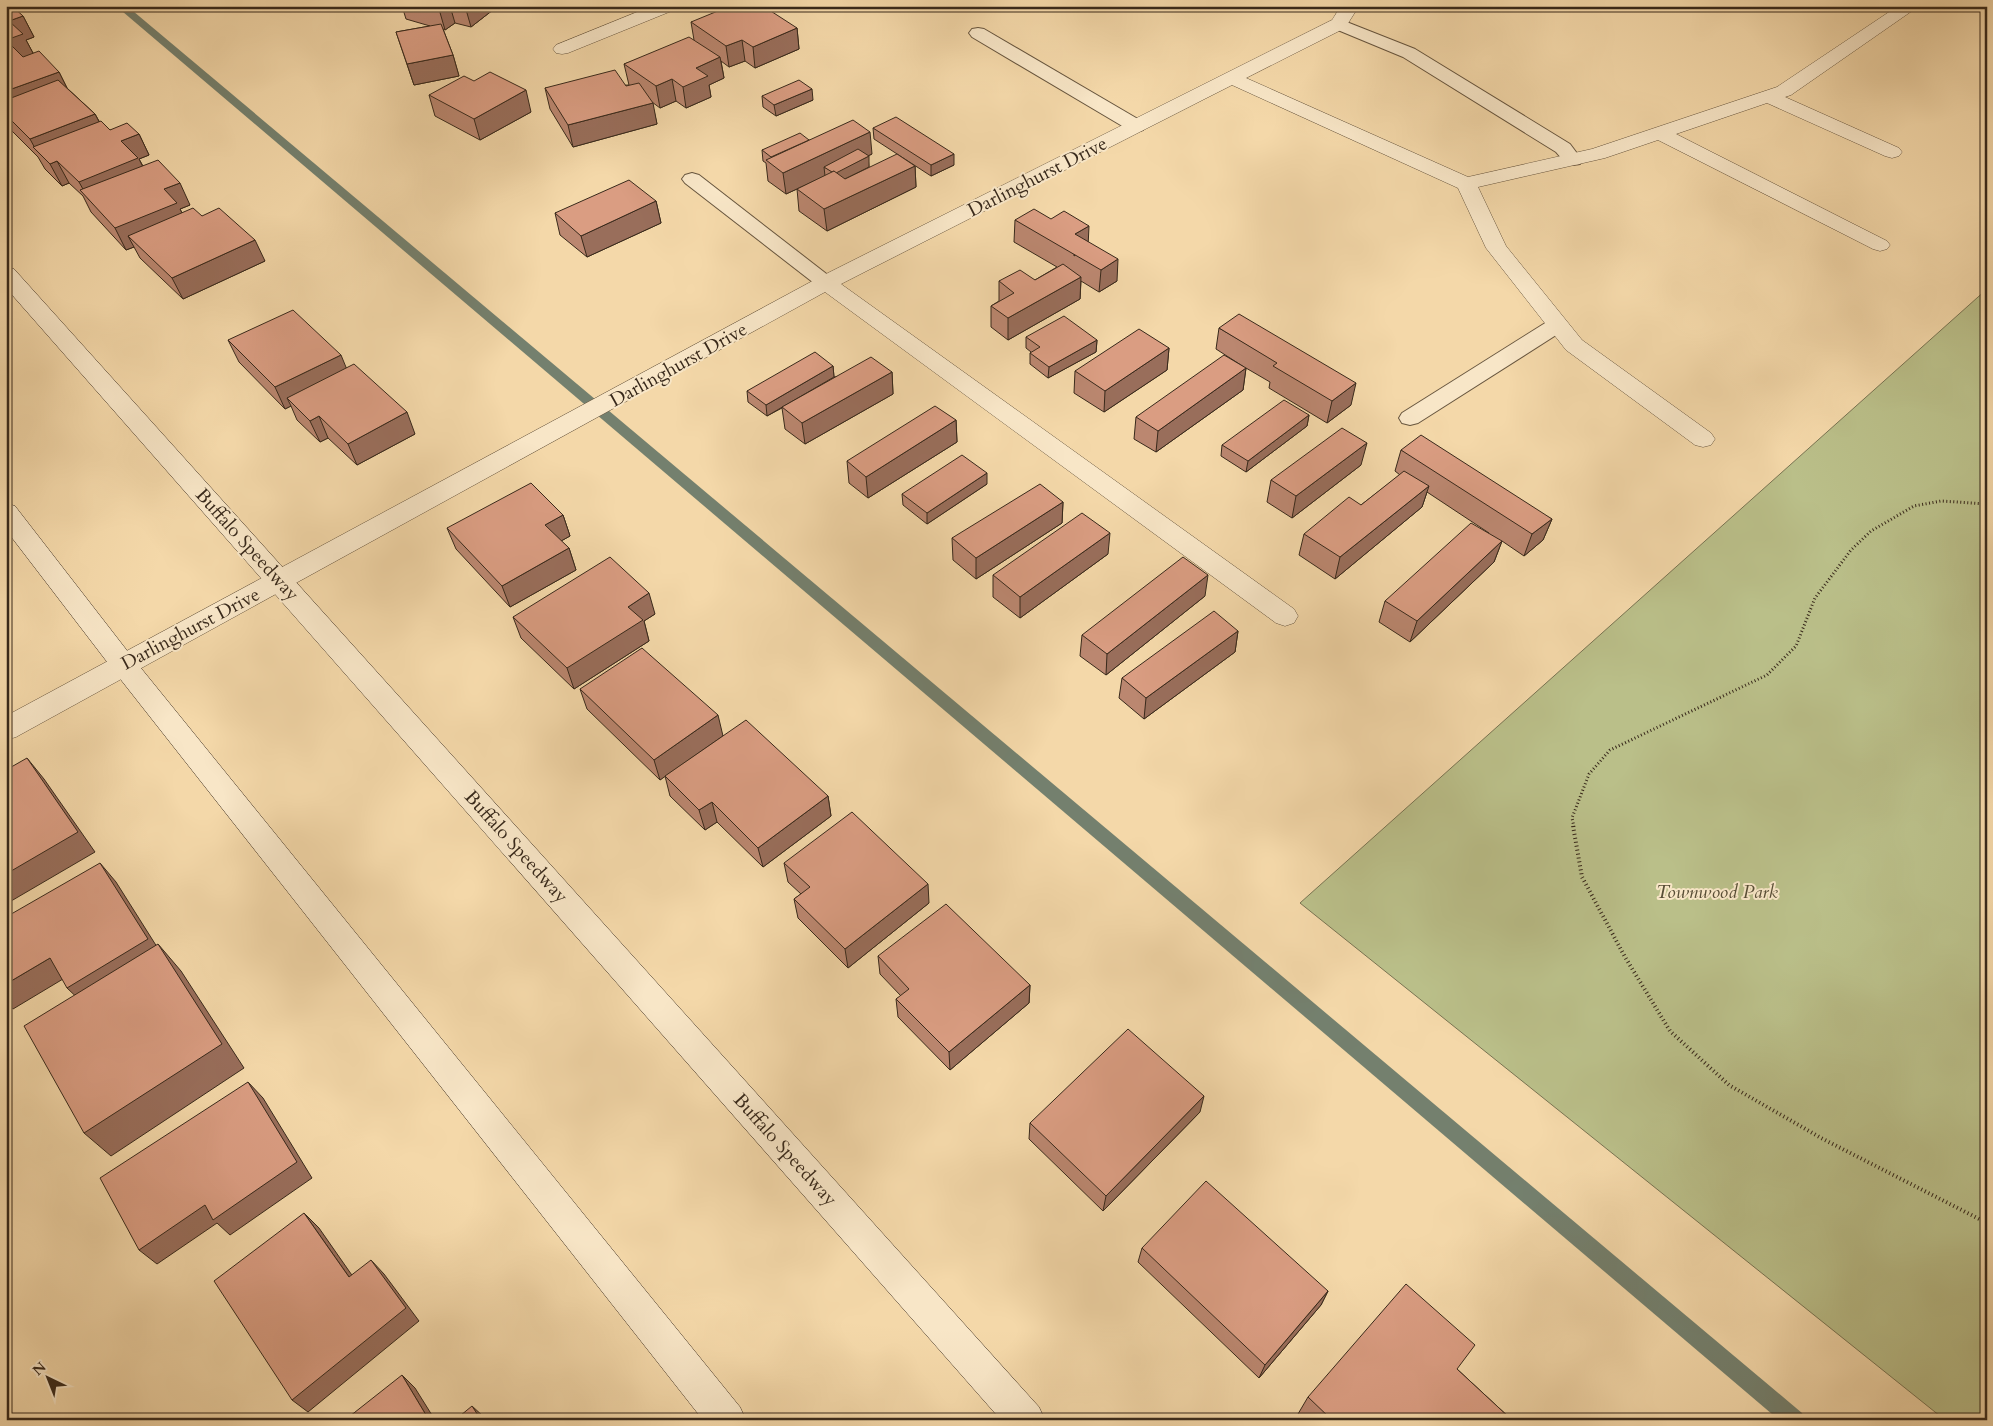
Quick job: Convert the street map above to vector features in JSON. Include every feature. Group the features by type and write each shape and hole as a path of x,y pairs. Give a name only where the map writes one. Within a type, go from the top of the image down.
{"street":[{"path":"562,49 668,6"},
{"path":"1339,24 1350,6"},
{"path":"1231,78 1466,184 1598,154 1784,91 1910,6"},
{"name":"Darlinghurst Drive","path":"6,729 826,283 1339,24"},
{"path":"1767,96 1892,152"},
{"path":"1659,133 1880,246"},
{"path":"1466,184 1496,248 1574,345 1703,439"},
{"name":"Buffalo Speedway","path":"6,274 1026,1420"},
{"path":"826,283 1285,616"},
{"path":"6,512 123,664 727,1420"}],"lane":[{"path":"1339,24 1409,53 1563,148 1573,160"},
{"path":"978,32 1136,126"},
{"path":"692,179 826,283"},
{"path":"1410,418 1558,325"}],"path":[{"path":"1987,504 1942,501 1914,506 1871,530 1851,550 1815,598 1796,646 1768,675 1610,750 1589,774 1572,818 1582,877 1625,957 1670,1031 1729,1085 1822,1138 1987,1223"}],"green space":[{"name":"Townwood Park","path":"1987,289 1987,1420 1945,1420 1300,903"}],"building":[{"path":"6,6 12,6 23,16 9,21 23,34 6,40"},
{"path":"429,6 443,6 439,9"},
{"path":"730,6 763,6 797,28 753,47 742,40 726,46 691,22"},
{"path":"441,24 453,55 407,64 396,32"},
{"path":"689,37 720,57 696,68 708,76 683,87 672,79 656,86 624,64"},
{"path":"11,45 23,57 39,51 59,72 6,91 6,46"},
{"path":"615,70 626,86 639,83 653,103 568,125 545,88"},
{"path":"490,72 526,90 474,119 429,95 464,76 474,81"},
{"path":"58,80 95,114 30,139 6,115 6,100"},
{"path":"799,80 812,89 774,105 762,96"},
{"path":"896,117 954,154 931,165 873,128"},
{"path":"853,120 870,132 783,173 766,160"},
{"path":"101,121 110,130 127,123 139,134 121,141 138,158 79,182 57,161 50,164 33,147"},
{"path":"800,133 809,140 771,157 762,150"},
{"path":"858,149 869,156 836,173 824,167"},
{"path":"897,154 915,166 824,209 797,189 834,171 845,179"},
{"path":"158,160 180,183 164,189 177,203 115,228 80,190"},
{"path":"629,180 656,201 581,236 555,213"},
{"path":"193,208 202,216 219,208 255,240 172,278 128,236"},
{"path":"1034,209 1051,219 1064,211 1089,226 1075,234 1118,259 1101,270 1015,220"},
{"path":"1063,264 1081,277 1008,318 991,306 1014,293 999,281 1020,270 1035,280"},
{"path":"293,310 341,355 275,387 228,340"},
{"path":"1239,314 1356,383 1332,401 1273,366 1277,363 1219,328"},
{"path":"1064,316 1097,340 1049,367 1030,353 1040,347 1026,337"},
{"path":"1139,329 1169,348 1105,391 1075,371"},
{"path":"815,352 833,366 766,405 747,391"},
{"path":"1224,355 1246,368 1158,431 1136,417"},
{"path":"871,357 892,372 802,423 782,407"},
{"path":"354,364 407,412 348,444 319,416 310,421 287,398"},
{"path":"1284,400 1309,415 1248,461 1222,445"},
{"path":"935,406 956,420 866,477 847,461"},
{"path":"1342,428 1367,443 1296,496 1271,480"},
{"path":"1421,435 1552,519 1532,534 1401,450"},
{"path":"962,455 987,473 927,513 902,494"},
{"path":"1404,471 1429,486 1340,557 1304,534 1349,497 1361,505"},
{"path":"531,483 563,515 545,525 569,548 502,586 447,528"},
{"path":"1040,484 1063,502 976,558 952,538"},
{"path":"1082,513 1110,533 1020,597 993,575"},
{"path":"1471,523 1502,541 1417,621 1385,601"},
{"path":"610,557 649,593 628,607 643,620 567,668 513,617"},
{"path":"1183,557 1208,575 1107,654 1082,635"},
{"path":"1214,611 1238,631 1146,698 1122,678"},
{"path":"642,648 718,715 654,760 580,689"},
{"path":"746,720 828,796 758,848 712,802 699,810 665,776"},
{"path":"27,758 78,832 6,874 6,770"},
{"path":"852,812 928,884 845,949 794,899 810,887 784,863"},
{"path":"100,863 148,939 67,988 50,958 6,984 6,917"},
{"path":"946,904 1030,985 949,1052 896,999 909,989 878,956"},
{"path":"158,944 222,1044 84,1133 24,1026"},
{"path":"1128,1029 1204,1096 1106,1196 1030,1123"},
{"path":"248,1082 297,1162 213,1220 205,1205 139,1250 100,1178"},
{"path":"1206,1181 1328,1291 1265,1365 1142,1248"},
{"path":"304,1213 349,1277 371,1260 406,1308 292,1400 214,1281"},
{"path":"1406,1284 1475,1345 1457,1369 1512,1420 1332,1420 1308,1397"},
{"path":"402,1375 429,1420 345,1420"},
{"path":"472,1406 481,1420 455,1420"}],"waterway":[{"path":"121,6 1795,1420"}]}
